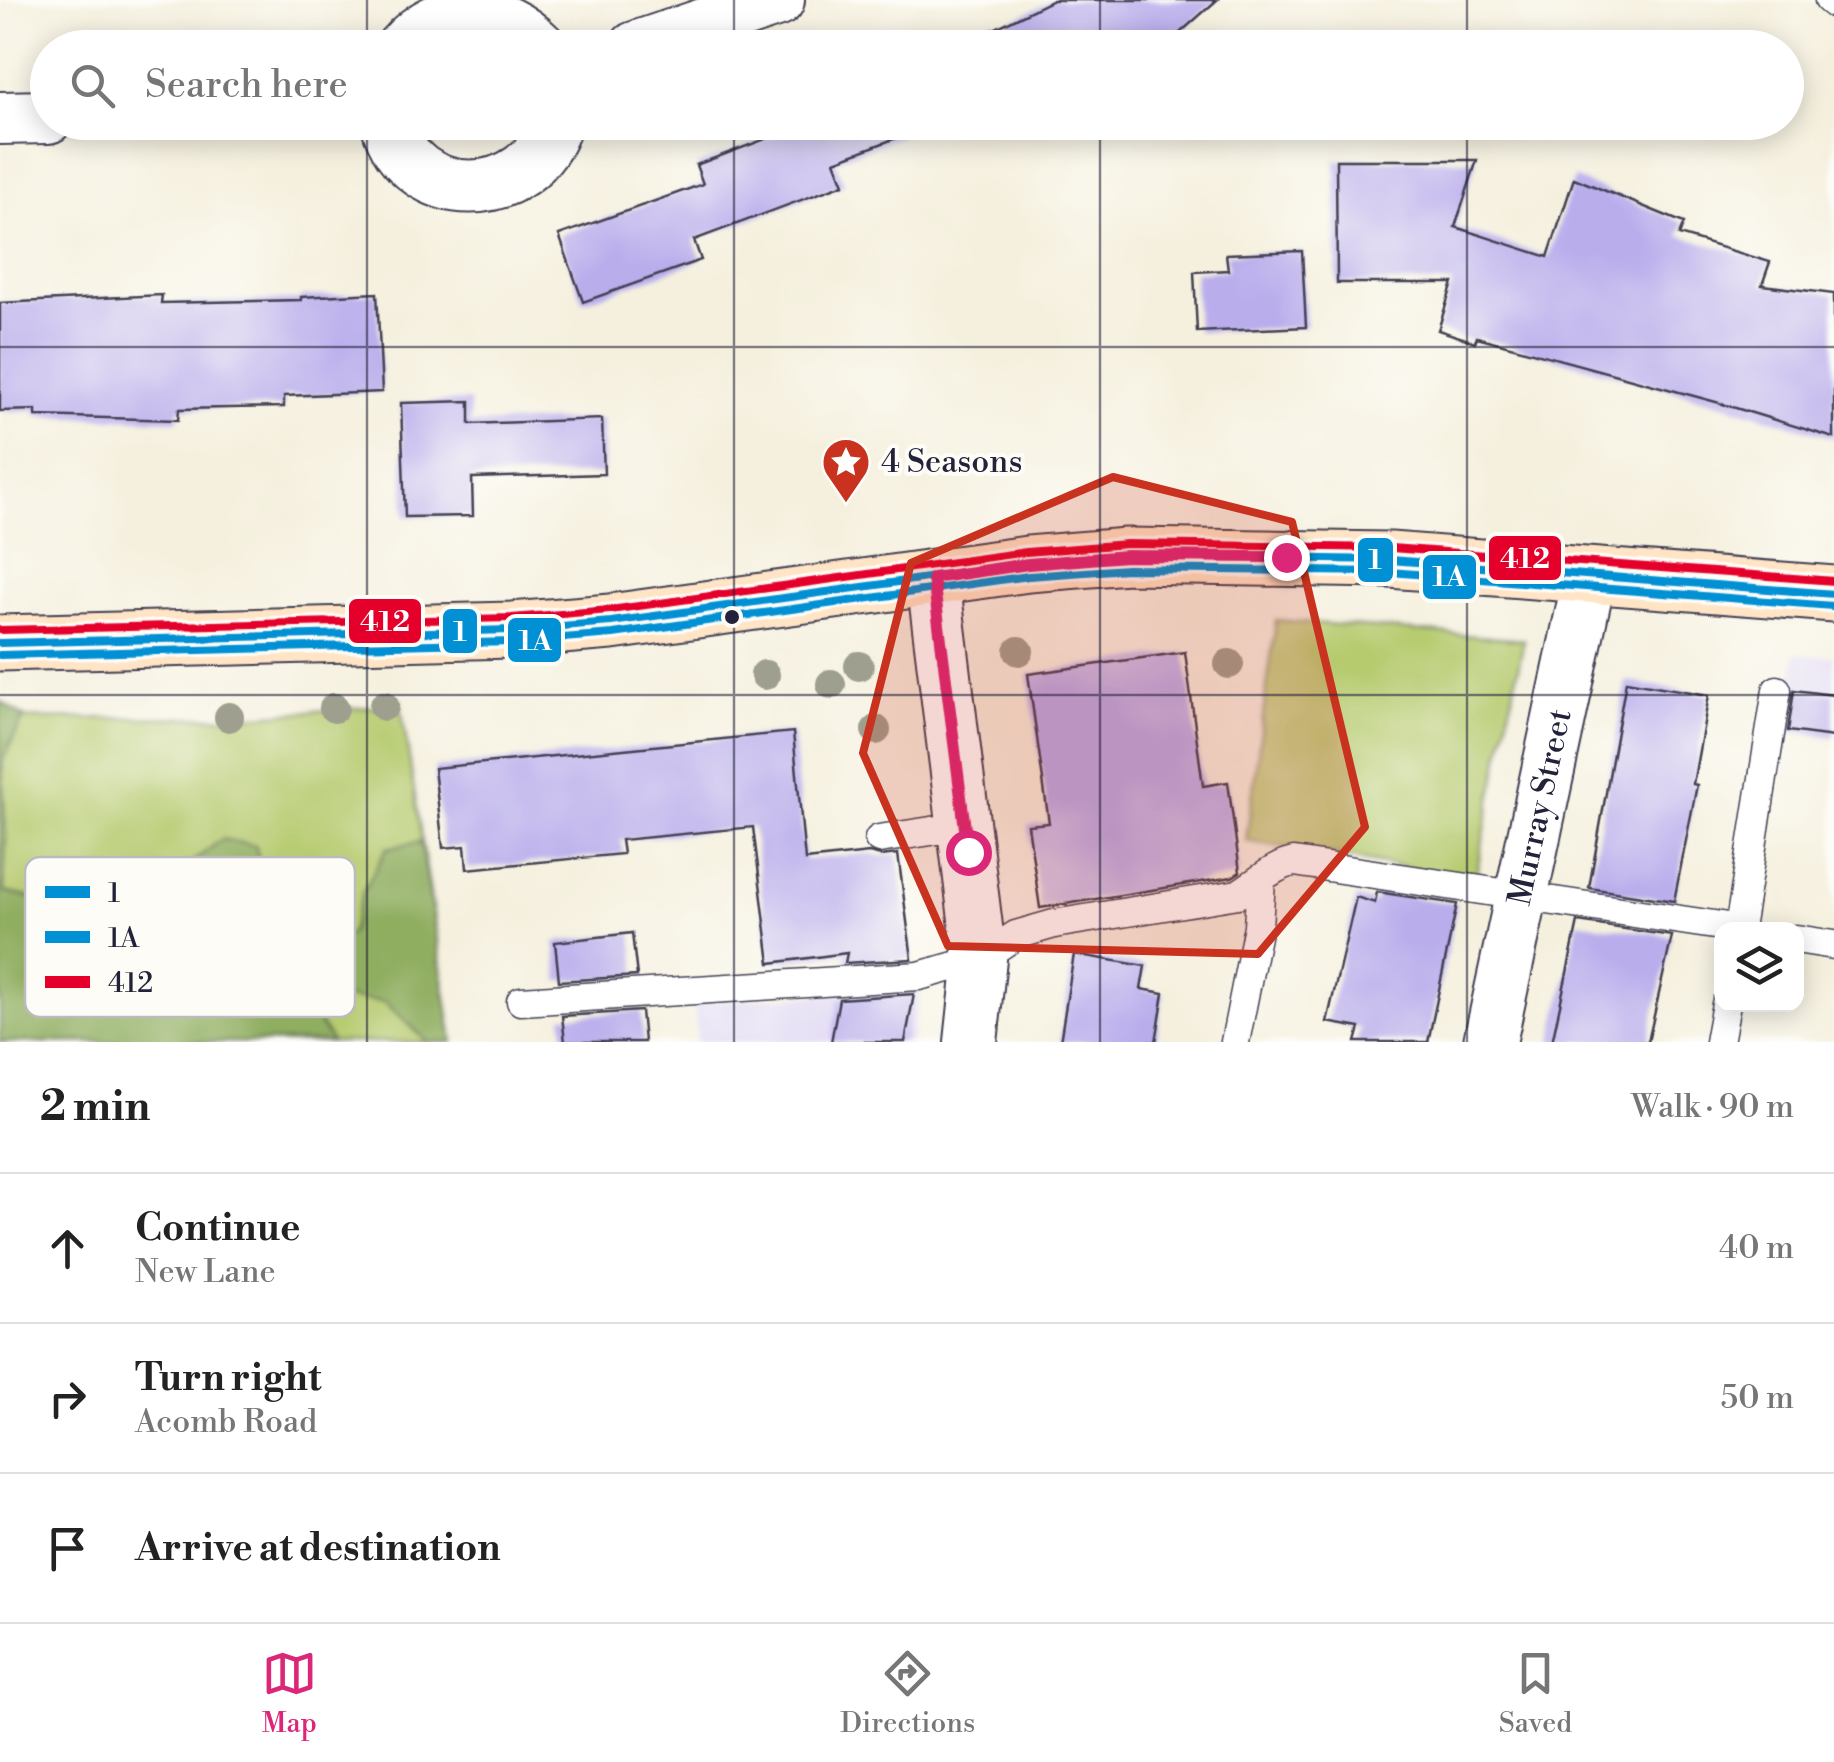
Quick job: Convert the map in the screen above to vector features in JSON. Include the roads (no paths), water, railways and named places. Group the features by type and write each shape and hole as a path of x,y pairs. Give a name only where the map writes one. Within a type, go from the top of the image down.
{"main road":[{"path":"0,643 512,630 612,622 1028,564 1126,556 1390,560 1834,594"}],"street":[{"path":"689,30 778,0"},
{"path":"419,30 440,19 468,13 496,16 524,30"},
{"path":"0,118 30,117"},
{"path":"396,140 405,158 426,174 450,185 476,187 502,182 526,169 548,140"},
{"name":"Murray Street","path":"1490,1042 1590,574"},
{"path":"933,578 980,959 972,1042"}],"lane":[{"path":"1741,922 1777,690"},
{"path":"879,839 964,826"},
{"path":"521,1002 919,976 980,959 1016,935 1054,924 1238,894 1278,865 1294,862 1714,925"},
{"path":"1236,1042 1258,926 1261,881"},
{"path":"1804,939 1834,944"},
{"path":"1719,1042 1725,1012"}],"place":[{"name":"4 Seasons","path":"846,504"}]}
